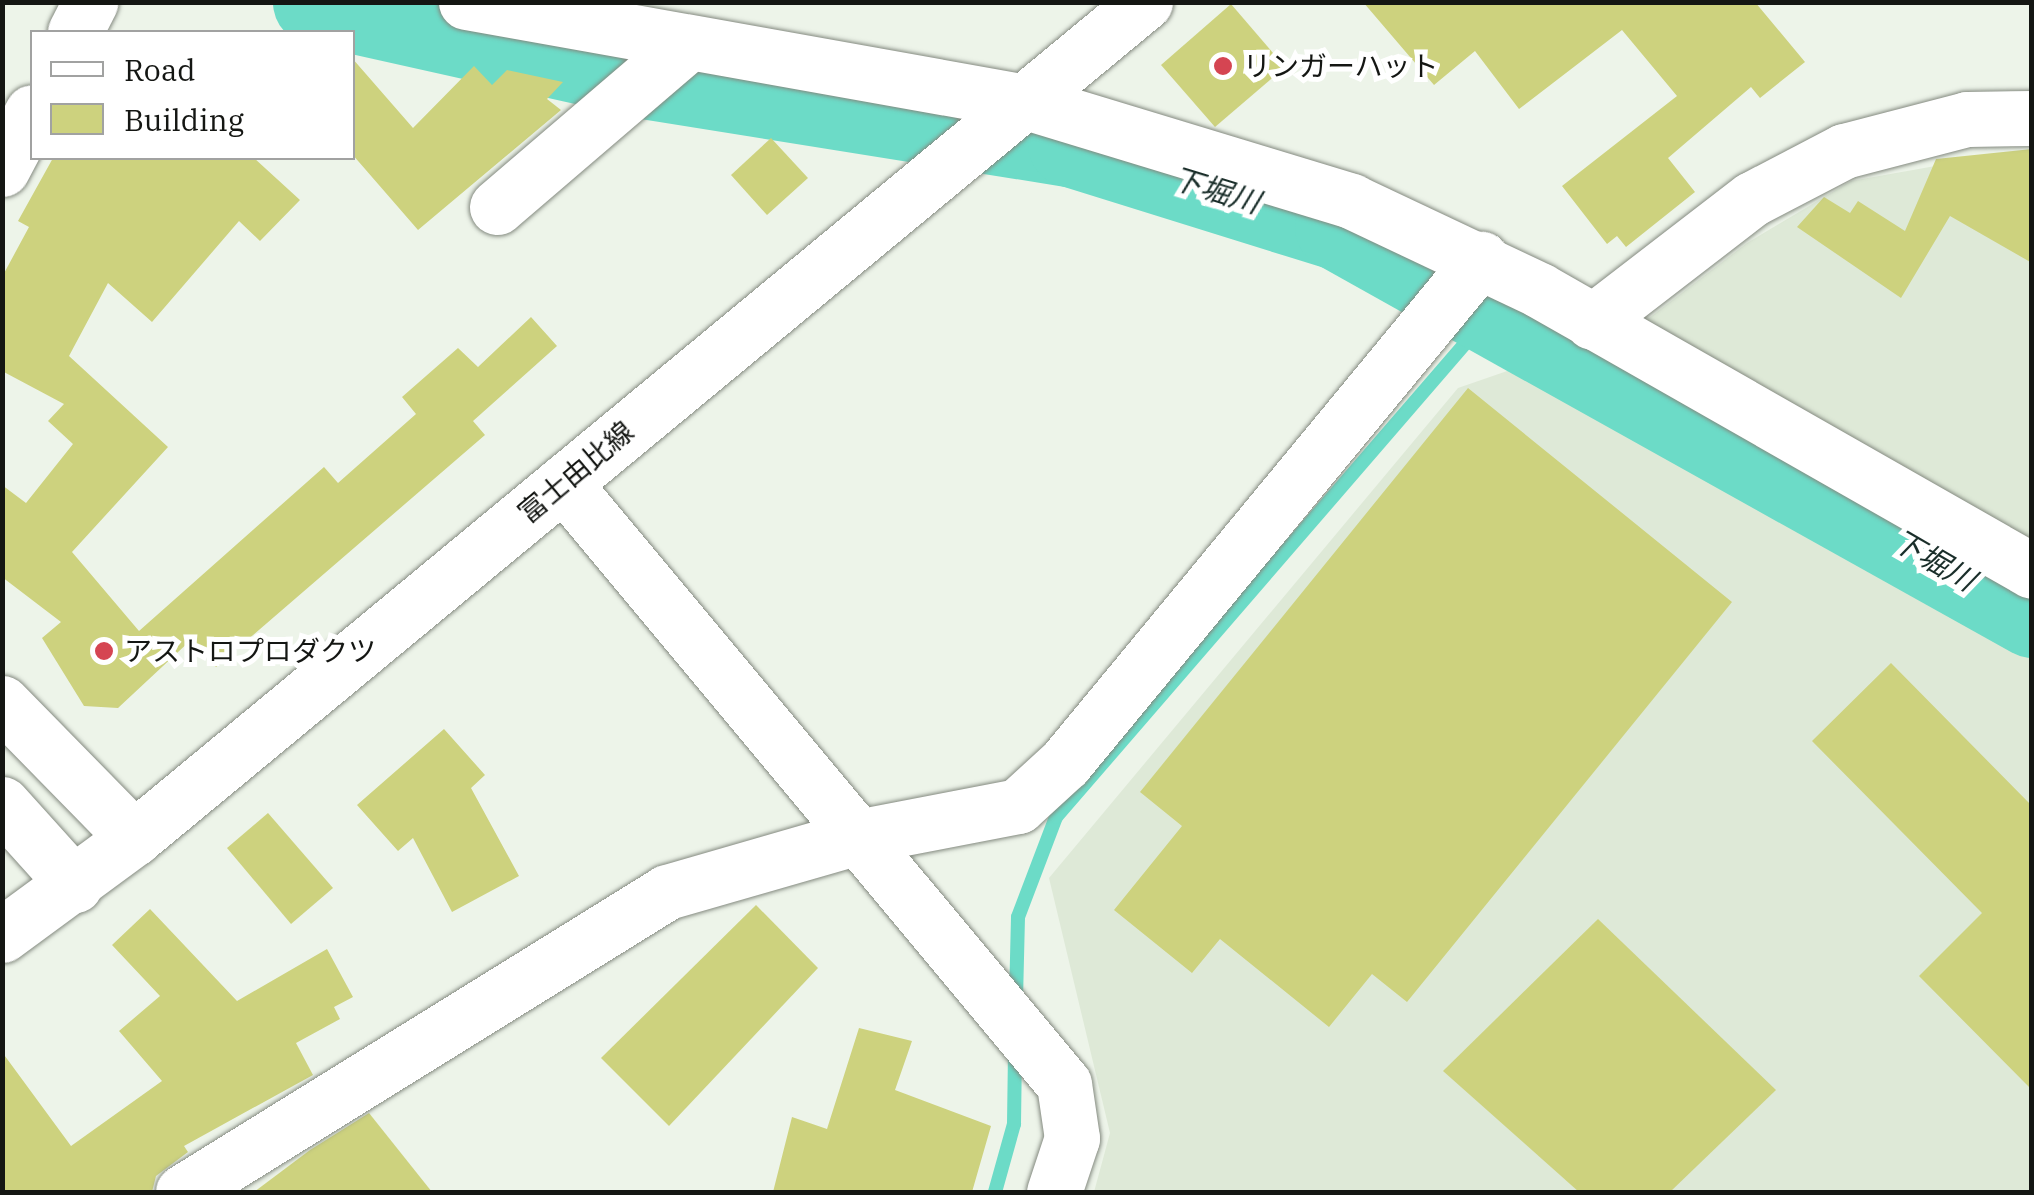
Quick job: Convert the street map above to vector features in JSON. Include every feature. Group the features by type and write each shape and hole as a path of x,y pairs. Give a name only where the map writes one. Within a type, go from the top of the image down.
{"street":[{"path":"76,30 90,2"},
{"path":"466,2 1026,102 1351,202 1480,259 2032,571"},
{"name":"富士由比線","path":"2,934 75,885 134,838 1146,2"},
{"path":"497,206 687,44"},
{"path":"2,169 30,116"},
{"path":"1592,322 1752,200 1844,151 1967,119 2032,118"},
{"path":"183,1192 593,930 667,892 857,837 1018,806 1480,259"},
{"path":"563,483 1064,1084 1072,1138 1054,1192"},
{"path":"2,703 134,838"},
{"path":"2,804 75,885"}],"shaded area":[{"path":"2031,149 2031,1192 1094,1192 1110,1133 1049,878 1458,388 1640,325 1747,243 1851,181"}],"building":[{"path":"1363,2 1755,2 1805,62 1760,98 1751,87 1668,158 1695,192 1626,247 1617,236 1607,244 1562,186 1677,96 1622,30 1519,109 1475,51 1434,85"},
{"name":"リンガーハット","path":"1231,4 1285,67 1215,127 1161,65"},
{"path":"355,61 413,128 474,66 492,85 507,70 563,82 547,99 561,110 418,230 355,157"},
{"path":"771,138 808,178 767,215 731,175"},
{"path":"2032,149 2032,263 1950,216 1901,298 1797,227 1824,197 1850,213 1858,201 1905,231 1936,159"},
{"path":"52,160 256,160 300,200 260,241 239,221 152,322 108,283 69,356 168,447 72,552 139,631 324,467 338,483 416,414 402,397 458,348 478,367 531,317 557,346 473,421 485,435 216,667 192,639 118,708 84,706 42,638 61,622 2,577 2,485 26,503 73,444 48,421 64,404 2,371 2,277 29,227 18,221"},
{"path":"1468,388 1732,602 1407,1002 1372,974 1329,1027 1220,939 1192,973 1114,910 1182,826 1140,792"},
{"path":"1891,663 2032,806 2032,1090 1919,976 1982,913 1812,741"},
{"path":"444,729 485,775 471,788 519,876 452,912 413,838 398,851 357,805"},
{"path":"268,813 333,888 291,924 227,848"},
{"path":"756,905 818,968 669,1126 601,1058"},
{"path":"150,909 237,1001 327,949 353,997 334,1007 340,1019 296,1043 313,1075 184,1146 188,1152 156,1176 152,1192 2,1192 2,1052 71,1146 162,1081 119,1031 160,996 112,945"},
{"path":"1598,919 1776,1090 1670,1192 1579,1192 1443,1071"},
{"path":"859,1028 912,1041 895,1090 991,1126 972,1192 773,1192 792,1117 827,1129"},
{"path":"369,1113 432,1192 254,1192 310,1150"}],"waterway":[{"name":"下堀川","path":"315,2 650,77 1070,144 1337,227 2032,615"},
{"path":"1016,999 1018,917 1056,817 1495,309"},
{"path":"995,1192 1014,1124 1015,1051"}],"place":[{"name":"リンガーハット","path":"1223,66"},
{"name":"アストロプロダクツ","path":"104,651"}]}
